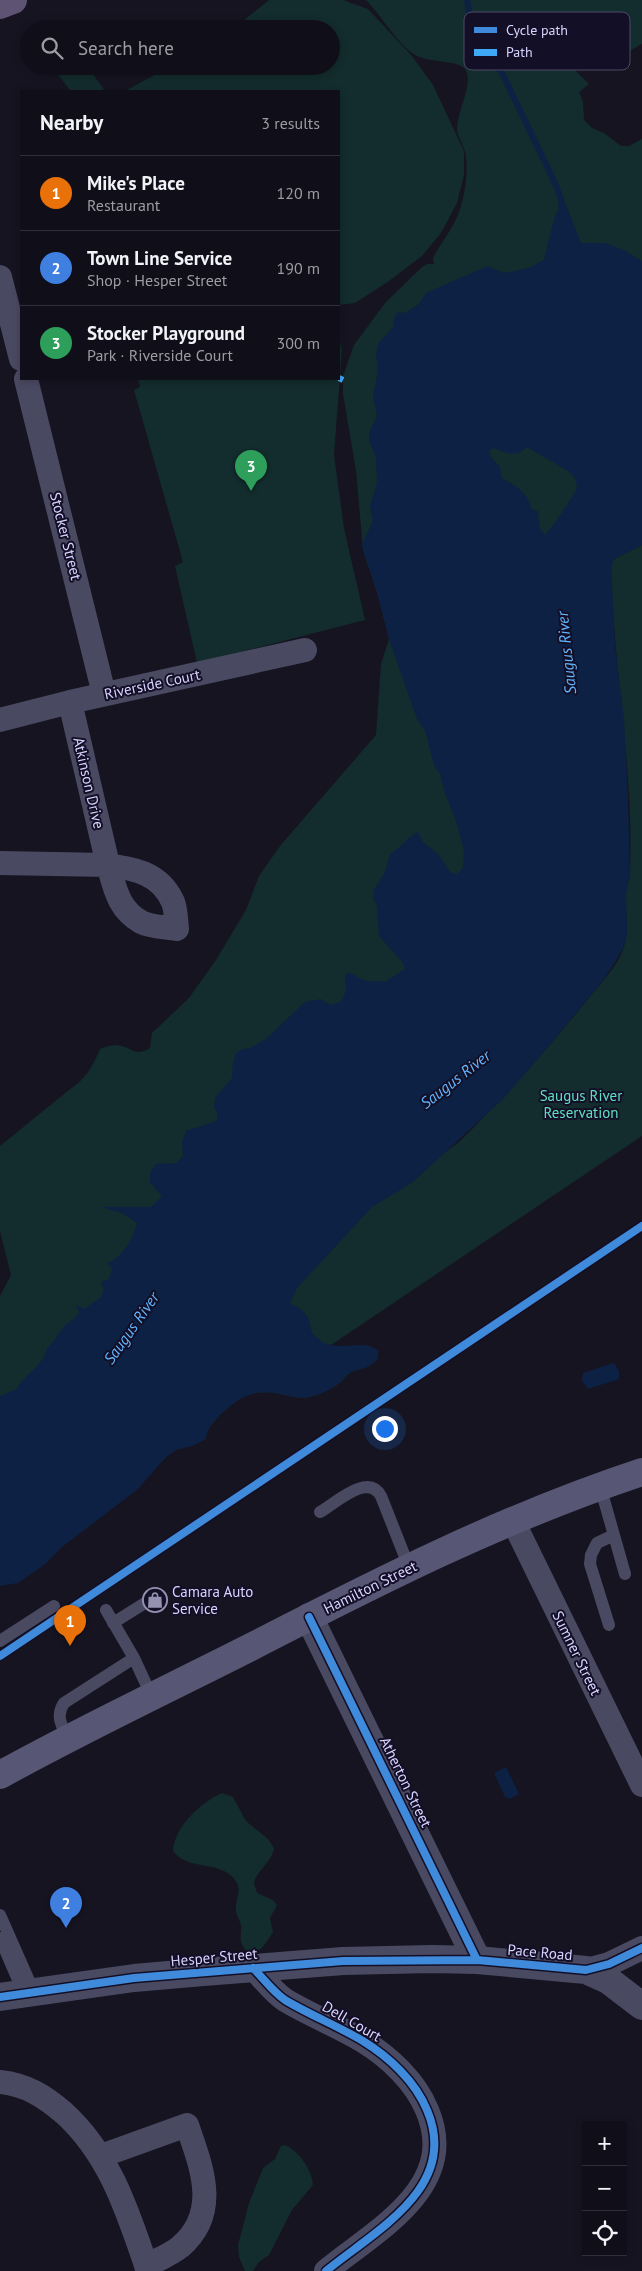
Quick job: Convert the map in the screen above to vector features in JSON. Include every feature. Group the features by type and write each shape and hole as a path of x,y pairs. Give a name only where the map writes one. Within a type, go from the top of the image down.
{"main road":[{"path":"0,5 13,0"},
{"name":"Hamilton Street","path":"0,1775 409,1567 513,1521 600,1486 642,1472"}],"street":[{"path":"0,281 20,355"},
{"name":"Stocker Street","path":"26,380 104,694"},
{"name":"Riverside Court","path":"0,720 104,694 305,650"},
{"name":"Atkinson Drive","path":"0,863 108,865 70,702"},
{"name":"Sumner Street","path":"513,1521 642,1785"},
{"name":"Atherton Street","path":"309,1617 477,1960"},
{"name":"Pace Road","path":"432,1959 477,1960 586,1970 609,1964 642,1948"},
{"name":"Hesper Street","path":"19,1994 134,1978 343,1961 432,1959"},
{"name":"Dell Court","path":"253,1968 285,2000 363,2041 393,2064 409,2081 423,2101 434,2130 434,2158 426,2180 416,2194 396,2216 326,2271"},
{"path":"586,1970 608,1980 642,2006"},
{"path":"0,2082 25,2086 46,2098 79,2128 101,2156 120,2192 147,2268 181,2246 190,2236 200,2216 204,2192 204,2176 187,2125 101,2156"}],"lane":[{"path":"600,1486 625,1574"},
{"path":"320,1512 361,1487 375,1488 381,1496 409,1567"},
{"path":"608,1625 590,1559 597,1543 614,1535"},
{"path":"113,1623 145,1603"},
{"path":"0,1641 54,1606"},
{"path":"106,1610 134,1658 152,1697"},
{"path":"68,1739 59,1718 59,1711 64,1703 134,1658"},
{"path":"0,1915 19,1994"},
{"path":"0,1938 19,1994"}],"green space":[{"path":"269,0 343,0 368,9 412,56 433,85 464,151 464,175 457,203 441,233 422,256 389,281 355,303 340,305 340,90 127,90 154,75 340,75 340,20 244,20"},
{"path":"366,0 642,0 642,44 630,50 630,12 464,12 464,68 450,63 422,58 410,52"},
{"path":"465,70 576,70 589,84 579,92 583,102 584,120 592,128 604,133 621,146 629,146 642,139 642,430 588,466 527,836 0,1497 0,1296 11,1275 0,1231 0,1146 80,1082 91,1067 100,1049 116,1045 140,1052 150,1048 152,1033 189,998 216,960 246,910 259,876 280,846 376,735 381,664 389,639 377,592 363,550 356,471 343,394 343,376 354,345 385,303 422,267 427,264 434,264 433,258 456,218 465,190 467,166 465,152 457,130 467,88"},
{"path":"58,75 93,75 104,90 70,90"},
{"path":"340,342 342,350 340,376"},
{"path":"138,380 340,380 334,455 344,528 365,620 197,663 175,566 183,562 134,390 140,387"},
{"name":"Saugus River Reservation","path":"642,545 642,1136 331,1345 366,1347 378,1350 378,1358 370,1365 347,1375 334,1387 310,1397 271,1392 248,1395 234,1403 221,1414 209,1428 206,1439 172,1452 150,1475 121,1385 459,1142 538,1058 605,979 620,957 626,936 626,893 630,874 630,833 629,795 615,642 611,566 614,559"},
{"path":"222,1793 233,1797 246,1821 268,1839 274,1848 273,1853 254,1883 257,1893 273,1900 277,1905 270,1918 273,1932 263,1946 253,1953 249,1953 241,1942 241,1925 236,1909 237,1883 224,1871 188,1861 173,1851 178,1833 183,1824 206,1802"},
{"path":"285,2145 300,2156 310,2173 313,2185 292,2210 269,2255 259,2262 253,2271 245,2271 239,2257 238,2245 249,2203 263,2168 275,2159 281,2146"}],"water":[{"name":"Saugus River","path":"565,202 581,243 605,243 624,250 642,261 642,545 614,559 611,566 615,644 624,720 628,796 630,873 626,894 627,935 623,949 605,978 503,1099 413,1182 372,1207 297,1288 290,1303 302,1310 308,1317 312,1333 323,1343 337,1346 367,1345 378,1350 378,1358 367,1367 348,1374 341,1382 330,1389 310,1397 263,1392 248,1395 234,1403 209,1428 206,1439 192,1446 176,1450 165,1458 138,1489 62,1547 44,1565 18,1583 0,1586 0,1396 17,1389 38,1365 47,1348 64,1327 78,1315 79,1312 76,1305 84,1309 100,1298 104,1290 101,1282 109,1279 112,1269 107,1263 118,1257 127,1247 137,1223 122,1213 101,1207 151,1207 162,1197 150,1182 150,1173 156,1164 176,1163 183,1156 182,1143 186,1131 217,1121 217,1112 214,1108 215,1098 232,1078 236,1053 250,1048 267,1038 305,1002 321,999 330,1005 341,1002 346,991 345,975 348,973 367,981 385,982 405,969 403,963 379,936 377,906 373,899 374,890 385,872 390,854 418,832 423,842 438,854 450,872 457,874 463,868 464,850 455,818 444,791 440,773 435,768 425,731 417,719 389,639 377,592 363,550 362,544 373,521 370,506 377,483 376,458 369,440 369,433 377,416 373,396 378,371 376,354 378,344 393,327 394,318 398,312 405,313 419,304 426,293 488,266 504,273 529,268 544,260 555,215","holes":["527,447 572,474 577,488 545,535 540,527 538,511 531,509 525,494 502,478 500,467 489,455 490,450 494,448 507,453 515,453"]},
{"path":"614,1363 619,1371 619,1379 588,1389 582,1381 583,1373"},
{"path":"506,1767 519,1794 510,1799 505,1797 494,1773"}],"waterway":[{"path":"467,0 469,12"},
{"path":"500,70 555,183 561,199 562,214"}],"cycle path":[{"path":"0,1656 642,1226"},
{"path":"309,1617 477,1960"},
{"path":"0,1997 134,1978 343,1961 477,1960 586,1970 609,1964 642,1948"},
{"path":"253,1968 285,2000 363,2041 392,2062 416,2089 422,2099 434,2137 432,2162 423,2184 408,2204 389,2222 326,2271"}],"place":[{"name":"Stocker Playground","path":"251,491"},
{"name":"Camara Auto Service","path":"155,1600"},
{"name":"Mike's Place","path":"70,1646"},
{"name":"Town Line Service","path":"66,1928"}]}
